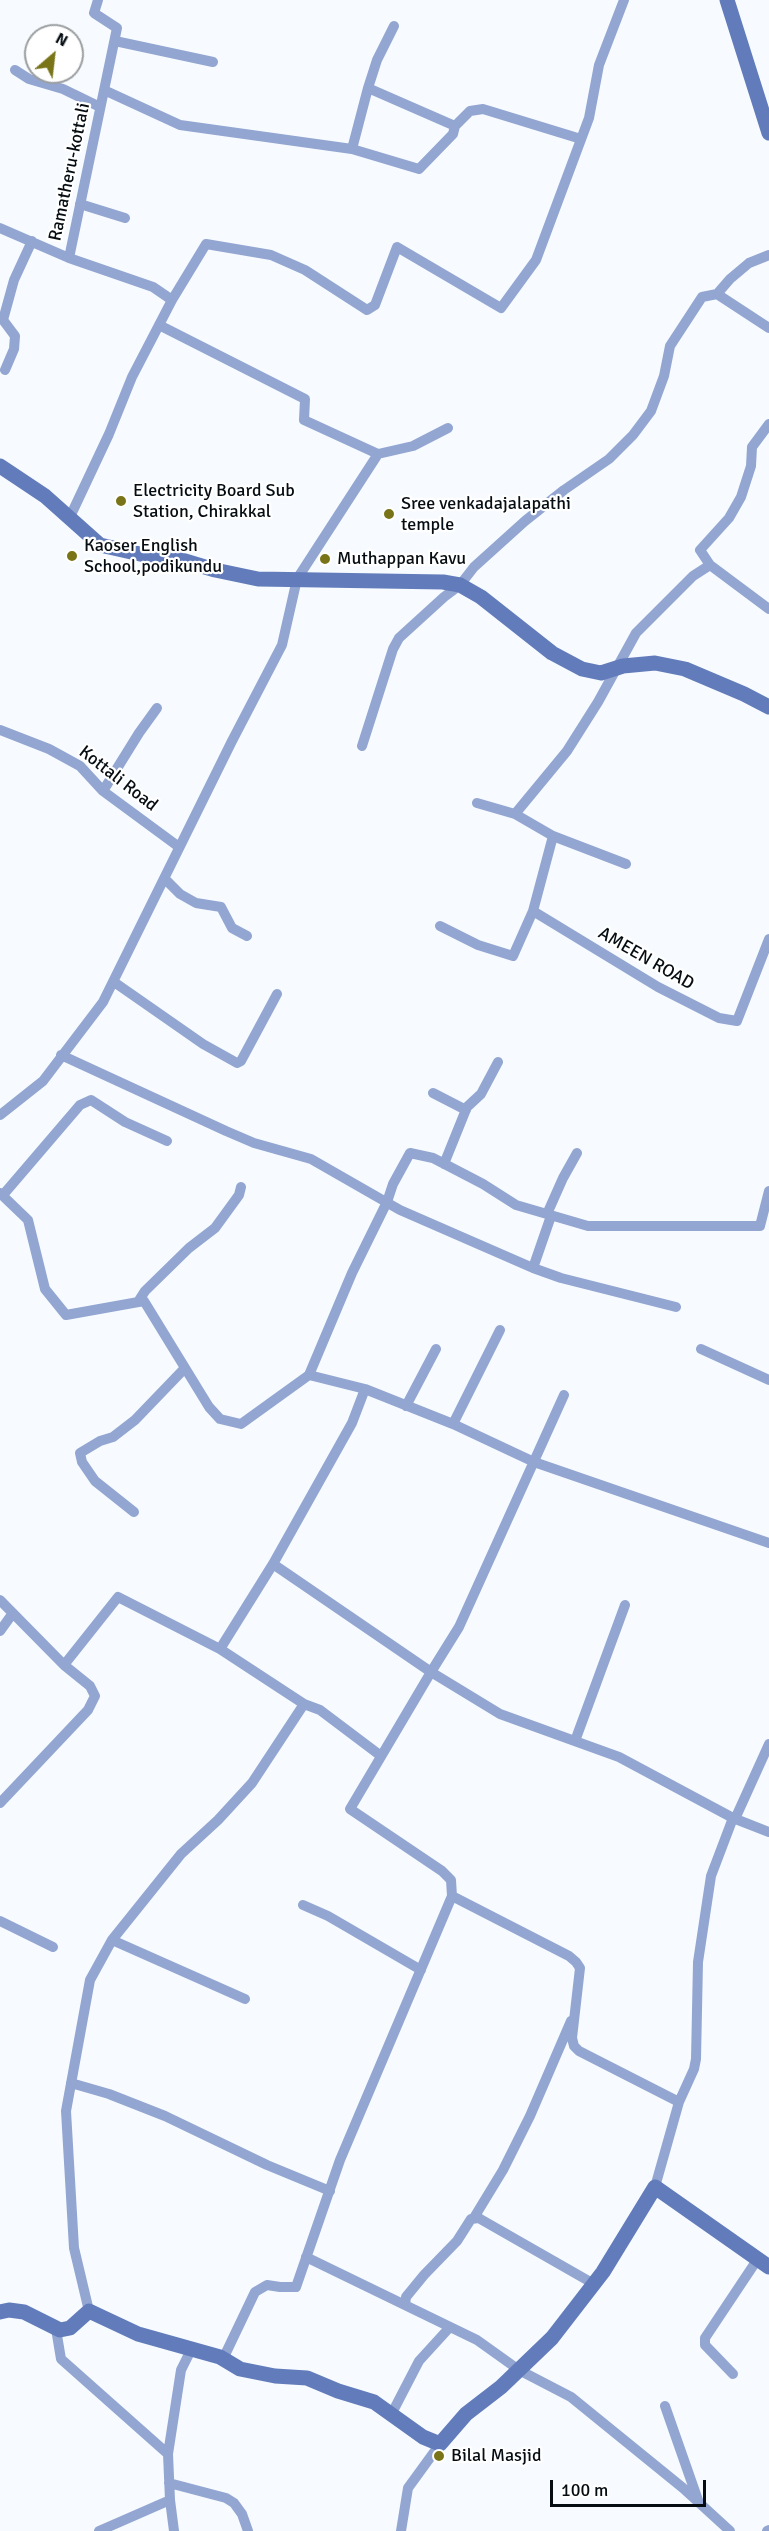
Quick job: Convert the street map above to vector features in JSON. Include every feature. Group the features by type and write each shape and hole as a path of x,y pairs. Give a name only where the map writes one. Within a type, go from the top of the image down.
{"main road":[{"path":"727,0 769,132"},
{"path":"0,466 45,496 100,545 149,556 165,555 258,579 443,582 460,585 482,597 562,659 582,669 601,673 616,668 655,663 685,669 769,707"},
{"path":"0,2312 9,2310 24,2312 56,2329 70,2328 89,2311 138,2334 224,2359 240,2369 275,2376 307,2378 374,2402 423,2437 440,2444 466,2414 501,2387 552,2338 594,2284 655,2187 763,2263"}],"street":[{"path":"98,0 94,13 117,28 115,41 213,62"},
{"path":"69,519 109,434 132,377 172,300 206,244 271,255 305,270 367,310 375,304 397,247 501,308 537,260 589,118 599,65 624,0"},
{"path":"352,148 377,60 394,26"},
{"name":"Ramatheru-kottali","path":"69,258 115,41"},
{"path":"15,70 30,79 63,89 100,107"},
{"path":"368,88 455,126"},
{"path":"104,90 180,125 352,148 418,169 453,134 455,126 470,111 483,109 581,139"},
{"path":"81,204 125,218"},
{"path":"0,228 69,258 153,287 172,300"},
{"path":"5,370 14,349 15,336 3,320 14,280 32,241"},
{"path":"362,746 393,649 399,638 460,585 474,567 525,521 609,459 633,435 651,411 664,375 670,346 702,297 717,294 749,263 769,255"},
{"path":"717,294 769,328"},
{"path":"159,324 305,399 304,420 378,454 413,446 448,428"},
{"path":"769,424 752,447 751,466 741,497 729,518 700,550 710,565 769,609"},
{"path":"0,1115 42,1081 103,1002 282,645 297,579 378,454"},
{"path":"515,814 567,751 636,633 693,576 710,565"},
{"path":"103,791 157,708"},
{"name":"Kottali Road","path":"0,730 49,749 80,766 103,791 179,847"},
{"path":"477,803 515,814 553,836 626,864"},
{"path":"440,926 478,945 513,956 533,911 553,836"},
{"path":"165,879 180,894 196,903 221,907 232,928 247,936"},
{"name":"AMEEN ROAD","path":"533,911 658,987 719,1018 737,1021 769,939"},
{"path":"114,982 203,1044 237,1063 241,1061 277,994"},
{"path":"61,1055 254,1143 311,1159 400,1210 533,1268 611,1292 676,1307"},
{"path":"444,1164 466,1110 481,1094 498,1062"},
{"path":"433,1093 466,1110"},
{"path":"167,1141 125,1122 91,1100 80,1105 1,1194 28,1220 45,1289 66,1315 144,1301 214,1413 220,1419 230,1423 242,1424 309,1375 352,1273 387,1202 393,1184 410,1153 433,1158 516,1206 588,1226 765,1226 769,1191"},
{"path":"533,1268 563,1178 577,1153"},
{"path":"138,1302 145,1291 189,1248 215,1228 239,1195 241,1187"},
{"path":"453,1425 500,1330"},
{"path":"701,1348 769,1380"},
{"path":"406,1406 436,1349"},
{"path":"134,1512 95,1481 82,1462 80,1453 100,1441 113,1437 135,1420 185,1368"},
{"path":"309,1375 365,1389 453,1425 534,1462 769,1543"},
{"path":"220,1649 273,1564 352,1423 365,1389"},
{"path":"224,2359 255,2292 267,2284 296,2287 330,2191 452,1896 451,1880 442,1871 350,1809 459,1627 564,1395"},
{"path":"273,1564 431,1672 500,1714 619,1757 734,1818 769,1832"},
{"path":"64,1665 118,1597 220,1649 304,1704 320,1710 381,1756"},
{"path":"0,1600 64,1665 90,1686 95,1696 88,1710 0,1803"},
{"path":"574,1741 625,1605"},
{"path":"0,1630 13,1613"},
{"path":"89,2311 74,2248 66,2111 90,1980 112,1941 181,1854 218,1820 252,1783 304,1704"},
{"path":"655,2187 679,2102 694,2069 696,2059 698,1962 711,1876 734,1818 769,1744"},
{"path":"452,1896 569,1956 576,1962 580,1968 572,2038 574,2046 579,2051 679,2102"},
{"path":"303,1905 328,1916 421,1970"},
{"path":"0,1921 52,1947"},
{"path":"112,1941 245,1999"},
{"path":"575,2013 512,2152 475,2216 594,2284"},
{"path":"70,2083 109,2094 165,2115 267,2165 330,2191"},
{"path":"405,2306 406,2297 457,2241 471,2219 479,2218"},
{"path":"306,2258 477,2340 519,2370 571,2397 730,2531"},
{"path":"733,2374 705,2345 705,2338 763,2263"},
{"path":"391,2415 419,2361 450,2327"},
{"path":"56,2329 61,2359 168,2454"},
{"path":"174,2531 168,2454 181,2370 191,2350"},
{"path":"666,2406 699,2503"},
{"path":"401,2531 408,2488 440,2444"},
{"path":"169,2484 226,2498 234,2503 242,2514 248,2531"},
{"path":"99,2531 170,2500"}],"place":[{"name":"Electricity Board Sub Station, Chirakkal","path":"121,501"},
{"name":"Sree venkadajalapathi temple","path":"389,514"},
{"name":"Kaoser English School,podikundu","path":"72,556"},
{"name":"Muthappan Kavu","path":"325,559"},
{"name":"Bilal Masjid","path":"439,2456"}]}
